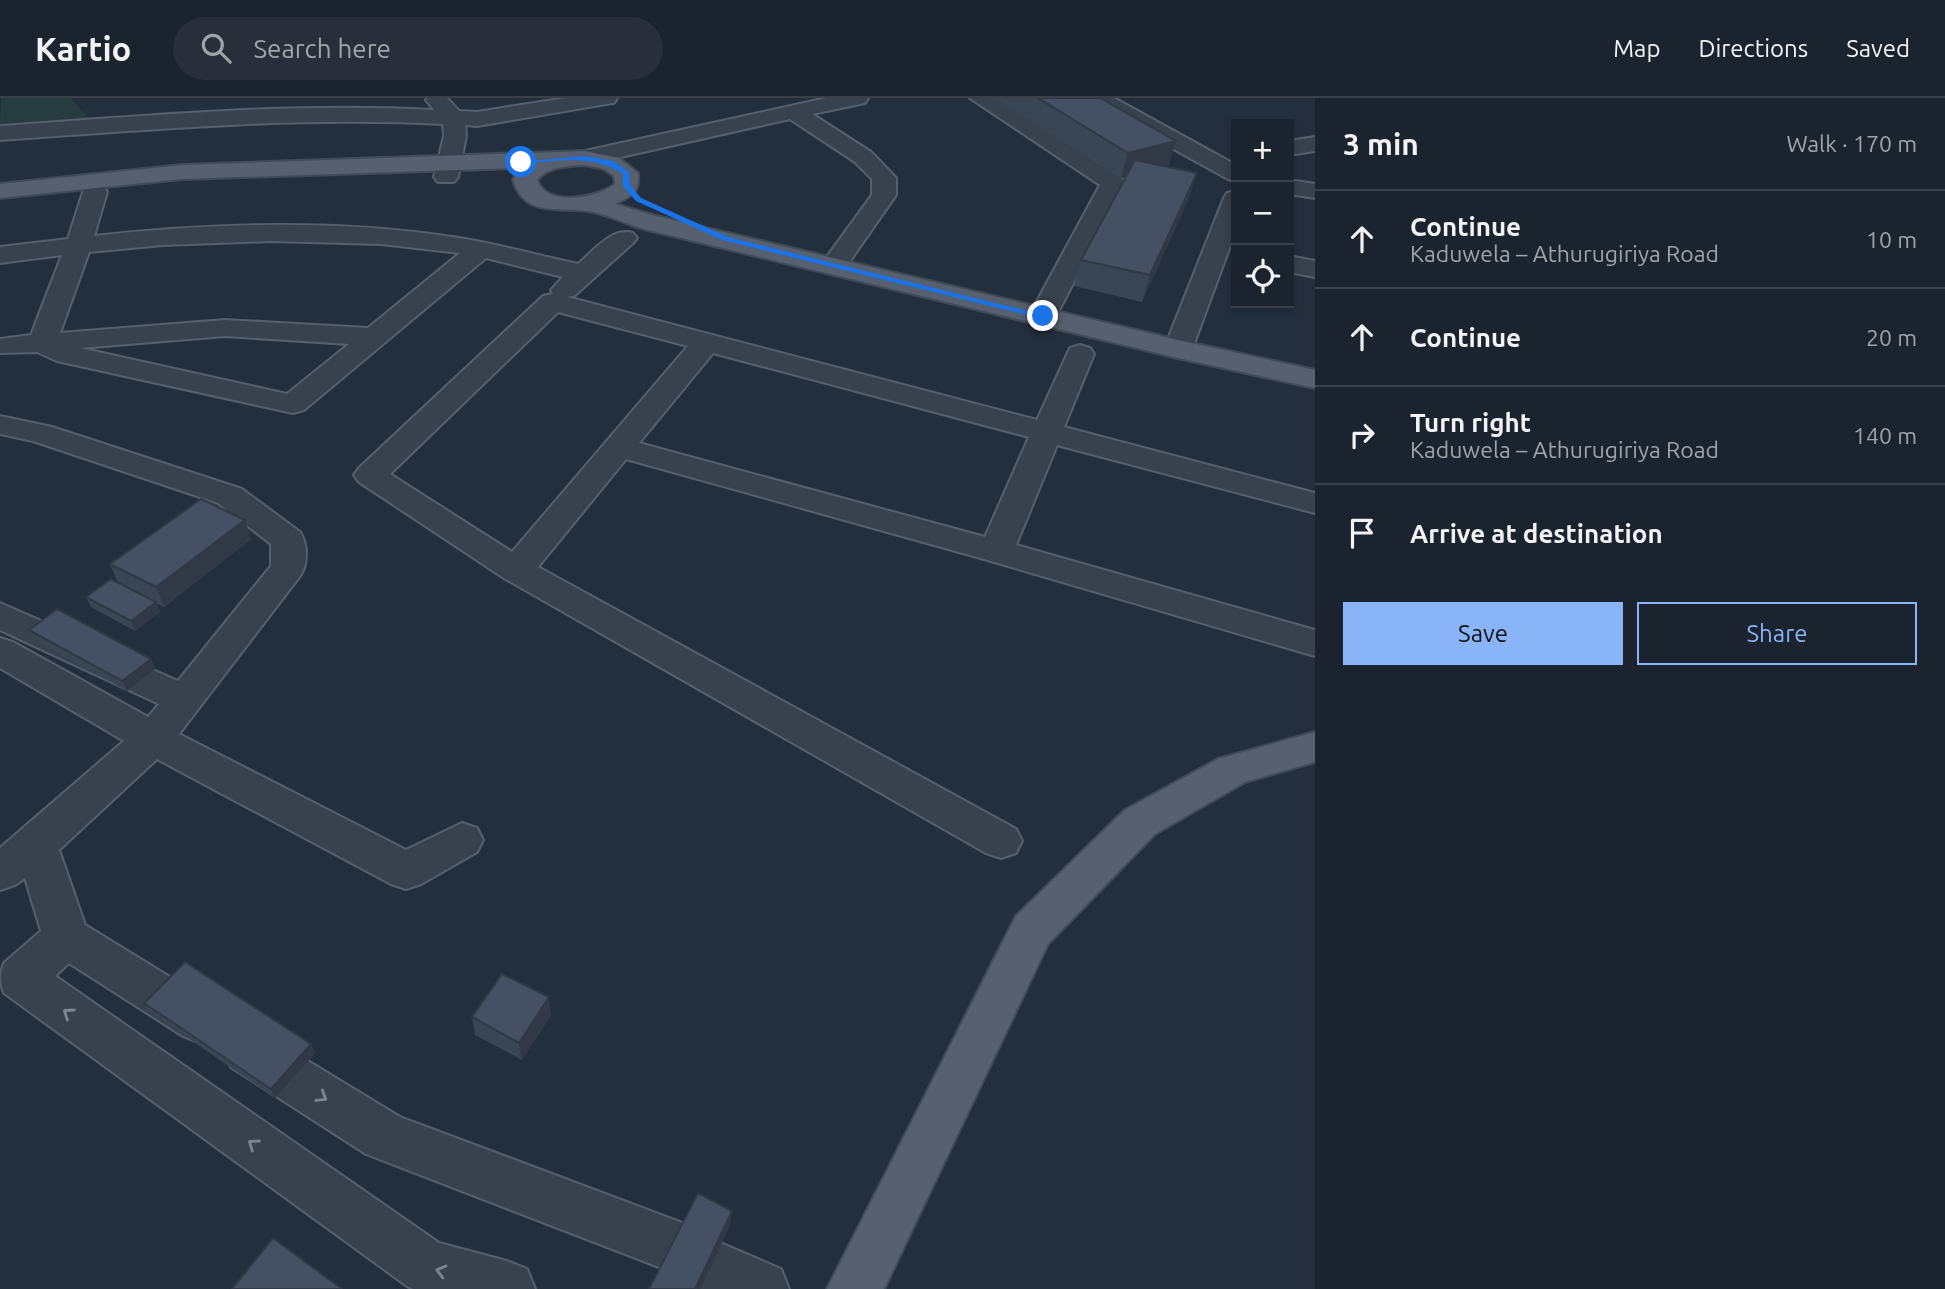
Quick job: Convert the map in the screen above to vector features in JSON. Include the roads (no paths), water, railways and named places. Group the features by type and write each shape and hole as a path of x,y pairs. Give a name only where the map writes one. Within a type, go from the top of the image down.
{"main road":[{"path":"0,191 182,172 293,168 447,171 585,158 611,163 639,199 725,239"},
{"path":"528,189 527,176 534,169 557,160"},
{"path":"447,171 528,189 547,201 588,204 644,221 1178,349 1315,379"},
{"path":"588,204 613,197 626,179"},
{"path":"856,1289 1032,930 1140,822 1232,770 1315,747"}],"street":[{"path":"260,98 277,114"},
{"path":"436,98 453,118 455,136 447,171"},
{"path":"0,133 101,116 368,113 477,118 606,98"},
{"path":"585,158 857,98"},
{"path":"981,98 1113,183 1043,316"},
{"path":"1098,98 1231,171"},
{"path":"793,112 863,157 884,178 884,195 834,265"},
{"path":"626,179 694,140 733,126"},
{"path":"1294,147 1315,145"},
{"path":"1209,159 1231,156"},
{"path":"1294,188 1315,191"},
{"path":"42,343 79,244 95,192"},
{"path":"1178,349 1226,252 1231,225"},
{"path":"0,255 79,244 226,234 335,233 437,242 581,273"},
{"path":"624,238 581,273 370,475 516,570 1001,841"},
{"path":"42,343 57,352 293,404 480,251"},
{"path":"1294,265 1315,269"},
{"path":"553,302 1315,503"},
{"path":"5,346 225,328 375,337"},
{"path":"516,570 706,343"},
{"path":"996,551 1044,433 1080,354"},
{"path":"0,425 41,434 230,496 288,540 288,568 153,739 36,845 0,872"},
{"path":"620,448 996,551 1315,643"},
{"path":"0,615 185,701"},
{"path":"0,650 153,739 406,871 462,840"},
{"path":"36,845 66,937 384,1136 694,1257 761,1289"},
{"path":"66,937 20,978 426,1267 507,1289"}]}
